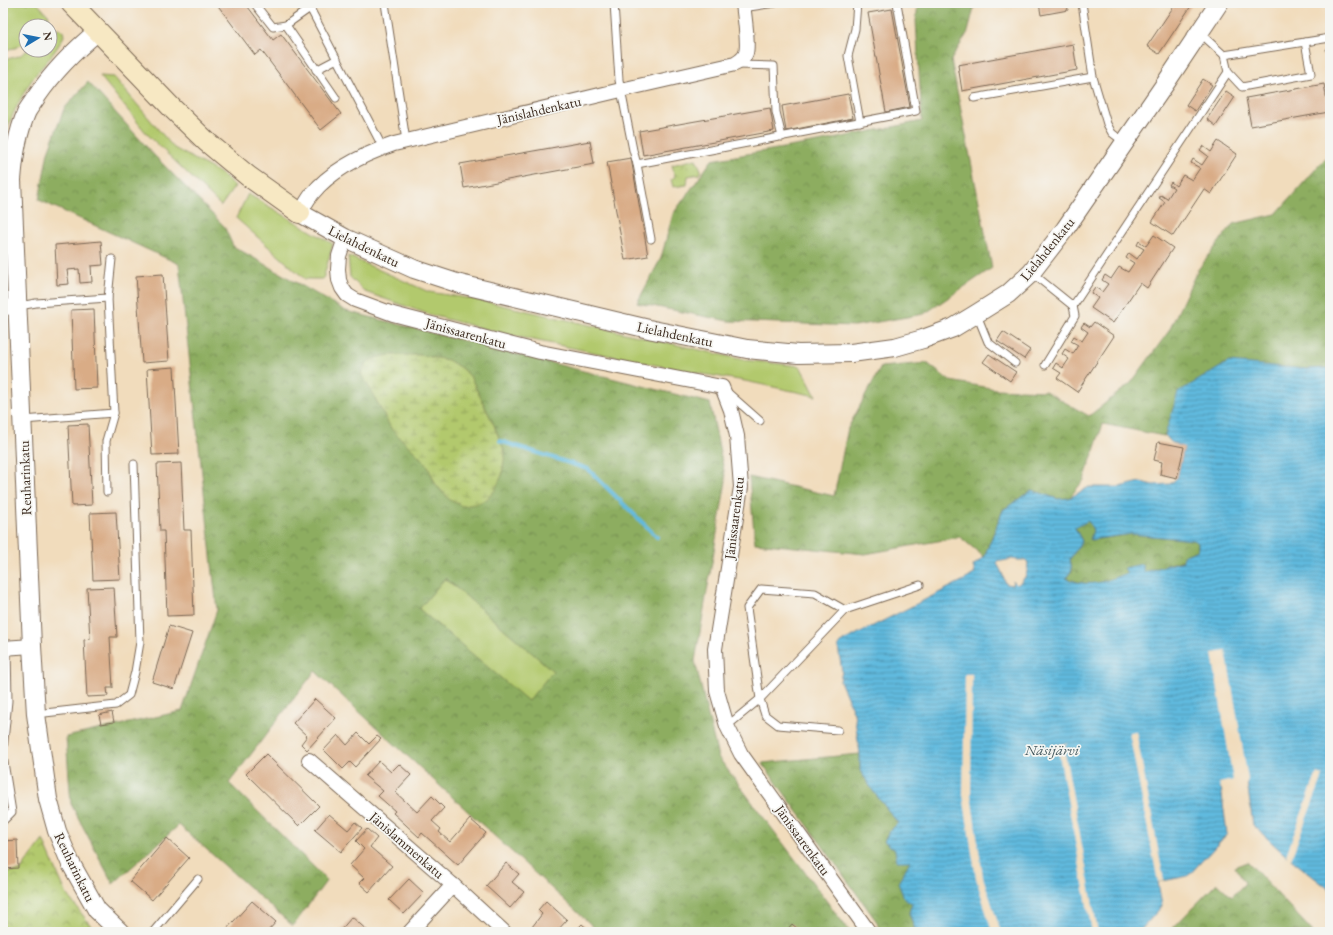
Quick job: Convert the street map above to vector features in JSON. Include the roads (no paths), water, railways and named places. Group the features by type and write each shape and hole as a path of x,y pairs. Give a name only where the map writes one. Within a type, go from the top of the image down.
{"main road":[{"name":"Lielahdenkatu","path":"71,3 173,109 207,142 248,176 300,213"}],"street":[{"name":"Lielahdenkatu","path":"300,213 345,238 414,269 460,284 654,330 747,349 798,354 864,352 895,347 953,328 1008,294 1031,273 1065,229 1200,32 1218,3"},
{"path":"735,64 742,60 746,55 747,47 743,6"},
{"name":"Reuharinkatu","path":"98,31 68,59 44,86 28,110 18,138 14,156 12,180 10,307 23,420 36,714 48,799 56,831 70,862 97,910 120,932"},
{"name":"Jänislahdenkatu","path":"300,213 312,194 329,177 348,165 383,148 406,140 529,113 735,64"},
{"name":"Jänissaarenkatu","path":"345,238 339,256 339,280 347,295 355,300 393,314 540,352 722,387 731,410 737,436 741,487 715,649 717,691 727,726 741,754 869,932"},
{"path":"5,648 32,646"},
{"name":"Jänislammenkatu","path":"309,760 453,885 504,932"},
{"path":"410,932 453,885"}],"lane":[{"path":"254,3 273,27 286,25 310,8 383,148"},
{"path":"385,3 406,140"},
{"path":"614,3 616,57 621,90 651,239"},
{"path":"743,6 775,3"},
{"path":"857,3 855,29 848,56 860,122"},
{"path":"637,164 916,111 897,3"},
{"path":"1082,3 1093,77 1107,124 1112,133 1124,142"},
{"path":"286,25 336,98"},
{"path":"1200,32 1224,56 1228,72 1242,87 1311,74 1305,42"},
{"path":"1224,56 1330,38"},
{"path":"316,70 337,59"},
{"path":"735,64 774,66 776,112 782,137"},
{"path":"1073,306 1228,72"},
{"path":"974,98 1093,77"},
{"path":"107,492 106,441 114,413 108,298 112,259"},
{"path":"1031,273 1073,306 1075,316 1045,365"},
{"path":"10,307 36,303 108,298"},
{"path":"976,314 988,342 1015,363"},
{"path":"722,387 760,421"},
{"path":"23,420 114,413"},
{"path":"36,714 116,705 129,696 140,642 134,464"},
{"path":"727,726 760,699 845,610 920,585"},
{"path":"838,730 778,725 766,715 760,699 747,608 761,589 815,593 845,610"},
{"path":"3,750 8,701 5,648"},
{"path":"3,756 12,812 3,821"},
{"path":"153,932 198,879"}],"water":[{"name":"Näsijärvi","path":"1229,362 1307,369 1330,368 1330,890 1283,853 1253,825 1247,782 1221,787 1227,834 1188,876 1158,882 1162,906 1139,932 916,932 909,913 912,903 905,900 898,883 910,861 897,861 895,850 884,841 889,832 898,823 873,791 860,770 860,754 854,713 840,681 842,671 838,647 843,641 968,578 975,573 973,566 984,557 1003,510 1032,490 1058,499 1069,498 1089,487 1119,487 1141,482 1153,485 1170,484 1177,478 1184,448 1171,442 1165,435 1178,392","holes":["1088,521 1093,530 1090,540 1132,534 1193,540 1198,543 1198,550 1183,556 1183,561 1144,572 1142,564 1124,568 1127,573 1097,583 1083,583 1075,581 1066,578 1072,570 1070,559 1082,541 1075,528","1012,559 1024,560 1028,563 1026,576 1017,585 1013,581 1012,585 1006,584 997,563 998,560 1002,561"]}],"waterway":[{"path":"500,441 588,469 657,537"}]}
